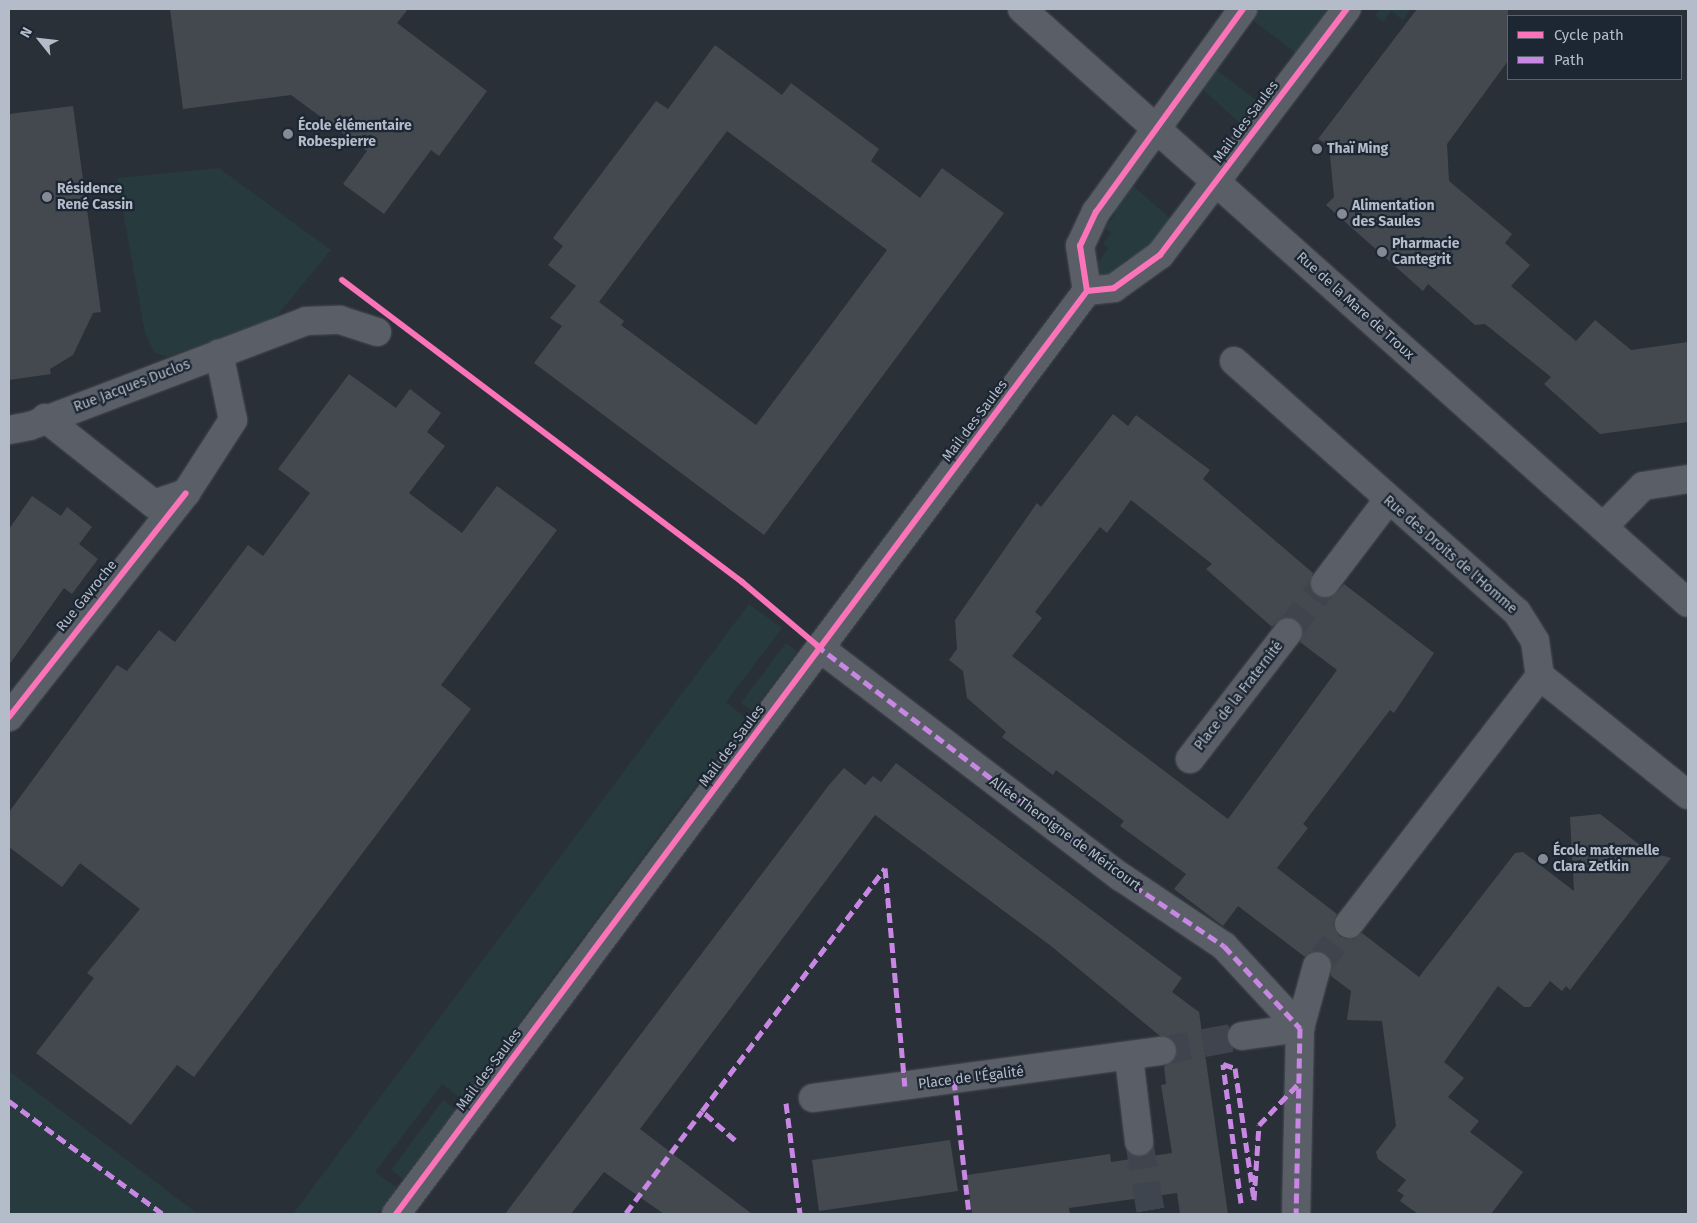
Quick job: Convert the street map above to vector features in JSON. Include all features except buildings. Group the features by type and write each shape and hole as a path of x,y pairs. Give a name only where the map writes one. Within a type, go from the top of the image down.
{"street":[{"name":"Rue de la Mare de Troux","path":"1022,9 1688,603"},
{"path":"1087,291 1080,246 1096,212 1243,9"},
{"name":"Mail des Saules","path":"396,1214 1087,291 1114,288 1144,270 1216,182 1347,9"},
{"path":"219,353 306,321 340,320 376,332"},
{"name":"Rue Jacques Duclos","path":"9,430 219,353"},
{"name":"Rue Gavroche","path":"9,716 186,493 234,420 219,353"},
{"name":"Rue des Droits de l'Homme","path":"1234,362 1517,612 1536,641 1540,676"},
{"path":"45,418 154,504 186,493"},
{"path":"1603,527 1643,486 1688,479"},
{"path":"1325,583 1388,500"},
{"name":"Place de la Fraternité","path":"1190,759 1288,632"},
{"name":"Allée Theroigne de Méricourt","path":"820,648 1113,871 1224,946 1300,1028"},
{"path":"1349,924 1540,676 1688,795"},
{"path":"1296,1214 1300,1028 1317,966"},
{"path":"1242,1036 1300,1028"},
{"path":"1139,1141 1129,1057 1162,1051"},
{"name":"Place de l'Égalité","path":"813,1098 1129,1057"}],"green space":[{"path":"1259,9 1328,9 1296,53 1251,19"},
{"path":"1380,9 1411,9 1403,20 1391,11 1383,22 1375,16"},
{"path":"1214,68 1259,102 1242,125 1200,87"},
{"path":"219,168 331,250 275,318 168,357 154,352 145,333 117,178"},
{"path":"1131,184 1172,220 1135,263 1128,258 1106,281 1092,270 1109,248 1103,244 1111,233 1105,228 1115,214 1111,210"},
{"path":"749,604 782,628 726,702 746,718 462,1099 442,1084 375,1172 397,1188 377,1214 293,1214"},
{"path":"786,643 797,651 752,711 741,703"},
{"path":"9,1071 198,1214 9,1214"},
{"path":"443,1100 456,1110 403,1179 391,1170"}],"tunnel":[{"path":"1288,632 1325,583"},
{"path":"1317,966 1349,924"},
{"path":"1162,1051 1242,1036"},
{"path":"1139,1141 1151,1214"}],"marked path":[{"path":"816,645 1121,877 1224,946 1300,1028 1296,1214"},
{"path":"735,1140 702,1111 885,868 905,1086"},
{"path":"1241,1203 1223,1064 1235,1068 1254,1200 1259,1125 1299,1083"},
{"path":"954,1080 969,1214"},
{"path":"9,1101 163,1214"},
{"path":"786,1103 800,1214"},
{"path":"626,1213 702,1111"}],"cycle path":[{"path":"1087,291 1080,246 1096,212 1243,9"},
{"path":"396,1214 1087,291 1114,288 1160,255 1347,9"},
{"path":"342,280 742,582 820,648"},
{"path":"9,717 186,493"}],"place":[{"name":"École élémentaire Robespierre","path":"288,134"},
{"name":"Thaï Ming","path":"1317,149"},
{"name":"Résidence René Cassin","path":"47,197"},
{"name":"Alimentation des Saules","path":"1342,214"},
{"name":"Pharmacie Cantegrit","path":"1382,252"},
{"name":"École maternelle Clara Zetkin","path":"1543,859"}]}
